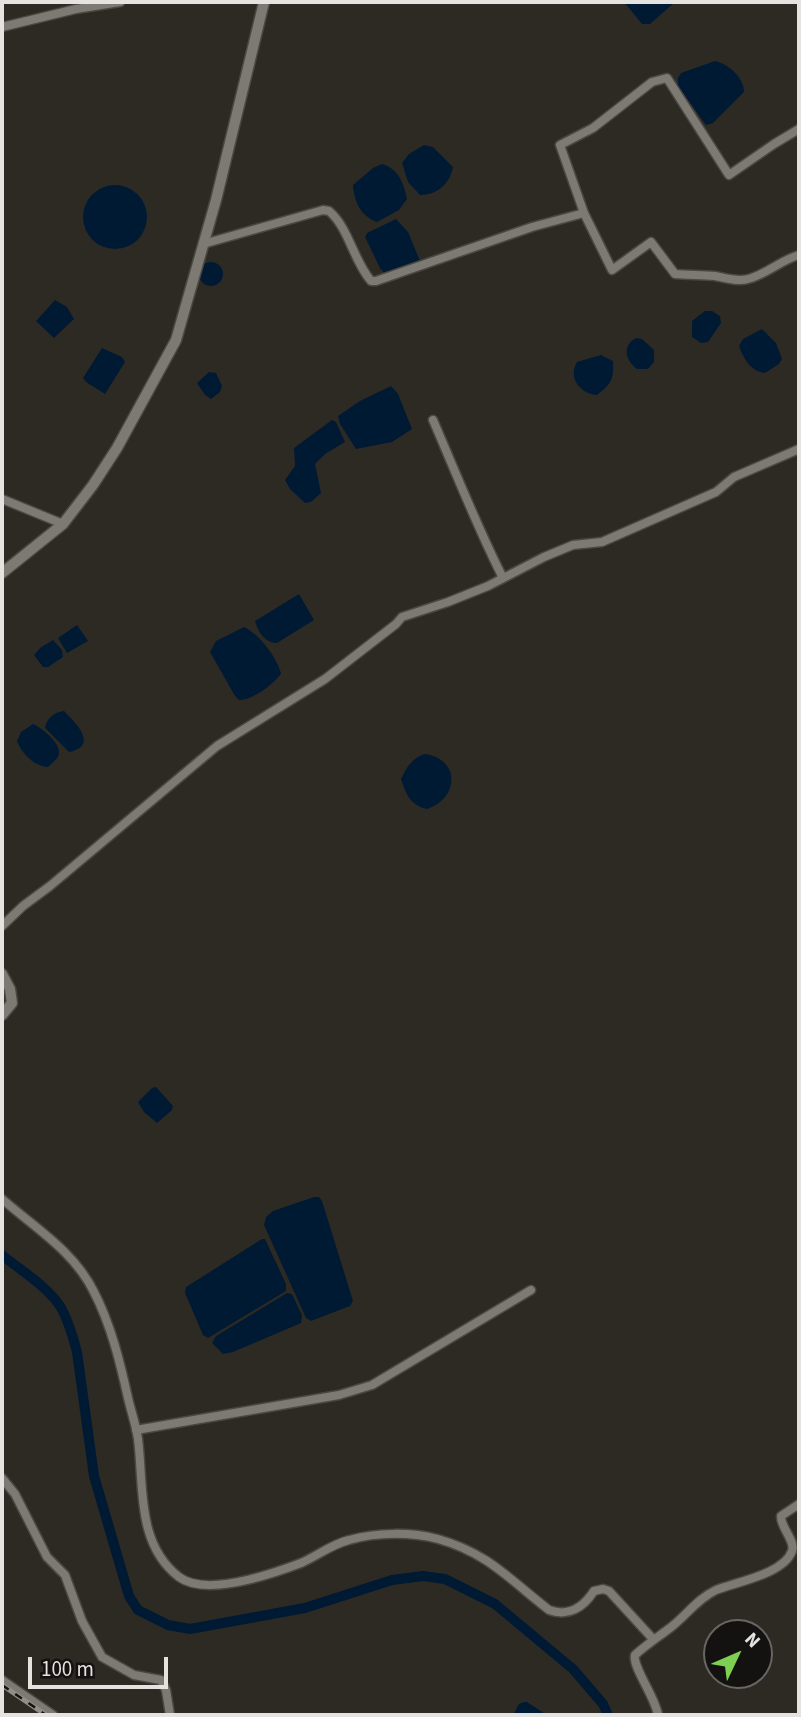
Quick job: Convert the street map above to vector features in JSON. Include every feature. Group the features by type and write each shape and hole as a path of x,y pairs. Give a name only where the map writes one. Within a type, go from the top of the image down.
{"street":[{"path":"2,27 76,9 120,2"},
{"path":"2,573 63,524 93,485 117,448 176,340 216,201 264,2"},
{"path":"799,129 729,175 667,78 652,82 593,128 560,145 584,213 612,270 651,242 675,274 746,281 799,255"},
{"path":"203,244 323,210 329,211 339,222 361,268 371,281 376,281 532,227 584,213"},
{"path":"433,420 469,501 478,530 503,578"},
{"path":"2,926 23,905 50,886 217,746 325,679 402,617 447,602 573,545 602,542 716,492 734,477 799,449"},
{"path":"2,499 63,524"},
{"path":"2,974 10,989 12,1003 2,1015"},
{"path":"2,1199 52,1240 82,1270 100,1304 119,1360 136,1430 149,1536 162,1559 181,1578 207,1585 228,1585 302,1562 348,1540 403,1534 436,1539 489,1560 549,1610 561,1614 570,1612 589,1600 594,1591 610,1591 653,1639"},
{"path":"136,1430 339,1395 372,1385 531,1290"},
{"path":"2,1478 15,1494 47,1557 65,1575 82,1621 102,1657 134,1675 161,1680 166,1690 170,1715"},
{"path":"658,1715 656,1702 634,1660 635,1655 705,1597 716,1590 750,1580 785,1559 793,1550 793,1545 780,1521 781,1516 799,1504"},
{"path":"2,1680 53,1715"}],"water":[{"path":"624,2 675,2 650,24 642,24"},
{"path":"715,61 735,72 744,92 713,123 706,125 678,86 678,78 681,73"},
{"path":"424,145 433,147 453,167 442,187 432,193 420,195 408,182 402,163 409,154"},
{"path":"382,164 397,173 407,199 399,210 377,222 359,208 353,185"},
{"path":"115,185 138,194 147,217 138,240 115,249 92,240 83,217 92,194"},
{"path":"396,219 408,232 420,261 386,275 365,237 367,233"},
{"path":"211,262 219,266 223,274 219,282 211,286 203,282 199,274 203,266"},
{"path":"55,300 67,307 74,319 54,338 36,321"},
{"path":"705,311 712,311 720,316 721,323 708,342 701,343 692,337 692,321"},
{"path":"762,329 776,343 782,359 765,373 745,360 739,346 743,339"},
{"path":"636,338 642,339 654,350 654,362 648,369 637,369 628,357 627,349"},
{"path":"102,348 122,357 125,362 105,394 83,378"},
{"path":"601,355 613,361 612,377 597,395 591,394 577,384 574,368 577,362"},
{"path":"209,372 216,373 222,386 220,392 211,399 197,383"},
{"path":"391,386 398,394 412,429 392,442 356,449 338,416 360,401"},
{"path":"332,420 336,422 345,442 325,454 315,464 321,493 311,502 305,503 290,489 285,480 295,466 294,448"},
{"path":"299,594 314,620 277,643 266,639 255,621"},
{"path":"77,625 88,641 67,653 58,638"},
{"path":"244,627 266,646 281,673 263,691 239,700 210,652 216,641"},
{"path":"53,640 62,650 63,657 48,667 43,667 34,655"},
{"path":"64,711 79,727 84,739 83,745 69,752 45,728 51,716"},
{"path":"33,724 50,736 59,750 57,758 48,767 29,758 17,741 21,732"},
{"path":"425,754 445,763 452,779 446,796 427,809 416,805 401,779 410,764"},
{"path":"156,1087 173,1106 157,1123 144,1112 138,1102"},
{"path":"319,1197 322,1201 353,1301 350,1306 311,1321 306,1318 264,1225 266,1217 273,1211"},
{"path":"265,1239 286,1284 286,1291 208,1338 203,1335 185,1293 186,1287"},
{"path":"287,1293 292,1294 302,1315 301,1323 233,1352 223,1354 212,1343 216,1336"},
{"path":"524,1702 547,1715 513,1715 519,1704"}],"waterway":[{"path":"2,1255 48,1292 60,1306 68,1322 77,1352 94,1476 129,1596 138,1610 168,1625 190,1629 305,1608 392,1580 423,1576 445,1579 495,1604 573,1669 603,1704 608,1715"}],"railway":[{"path":"2,1685 46,1715"}]}
